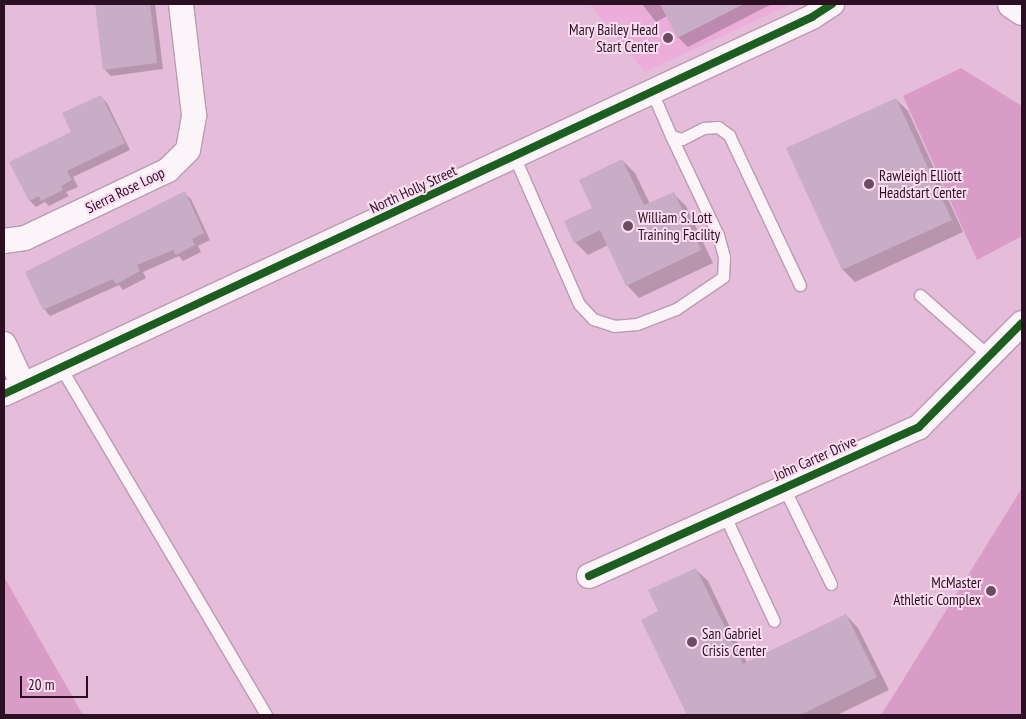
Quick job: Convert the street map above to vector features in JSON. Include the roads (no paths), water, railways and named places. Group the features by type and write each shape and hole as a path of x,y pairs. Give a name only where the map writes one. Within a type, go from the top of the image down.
{"street":[{"name":"Sierra Rose Loop","path":"4,241 25,238 168,170 188,150 194,115 181,4"},
{"name":"North Holly Street","path":"13,390 812,17 832,4"},
{"path":"1012,4 1022,11"},
{"name":"John Carter Drive","path":"588,576 919,427 1022,323"},
{"path":"4,344 13,390"}],"lane":[{"path":"514,156 579,304 593,319 614,326 637,324 676,309 723,276 724,257 718,235 652,92"},
{"path":"671,136 682,139 704,128 718,127 729,135 800,285"},
{"path":"920,295 990,357"},
{"path":"61,368 266,715"},
{"path":"784,488 831,584"},
{"path":"724,514 774,621"}],"place":[{"name":"Mary Bailey Head Start Center","path":"668,38"},
{"name":"Rawleigh Elliott Headstart Center","path":"869,184"},
{"name":"William S. Lott Training Facility","path":"628,226"},
{"name":"McMaster Athletic Complex","path":"991,591"},
{"name":"San Gabriel Crisis Center","path":"692,642"}]}
